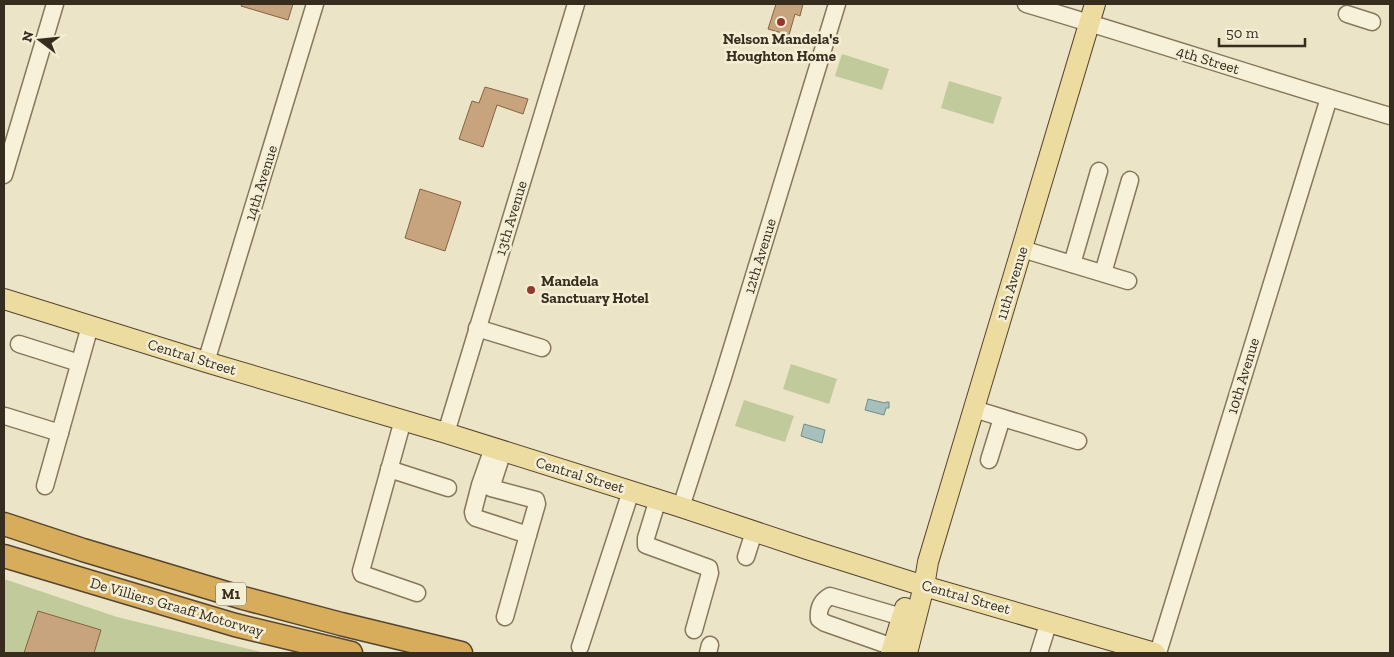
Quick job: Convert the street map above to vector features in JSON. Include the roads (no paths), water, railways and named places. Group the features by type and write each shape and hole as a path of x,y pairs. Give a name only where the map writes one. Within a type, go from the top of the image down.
{"highway":[{"name":"M1","path":"4,524 243,598 461,653"},
{"name":"De Villiers Graaff Motorway","path":"4,556 235,625 351,653"}],"main road":[{"name":"11th Avenue","path":"897,651 928,562 1093,13"},
{"name":"Central Street","path":"4,299 206,362 498,449 919,584 1156,653"},
{"name":"11th Avenue","path":"897,651 902,617 919,584"}],"street":[{"path":"4,175 56,4"},
{"name":"14th Avenue","path":"206,362 315,4"},
{"name":"13th Avenue","path":"446,433 576,4"},
{"name":"12th Avenue","path":"681,507 726,368 837,4"},
{"name":"4th Street","path":"1026,4 1093,13 1329,98 1390,116"},
{"path":"1347,14 1372,22"},
{"name":"10th Avenue","path":"1156,653 1329,98"},
{"path":"1072,264 1099,170"},
{"path":"1103,273 1130,180"},
{"path":"1022,249 1128,280"},
{"path":"45,486 90,326"},
{"path":"478,328 542,348"},
{"path":"18,344 79,363"},
{"path":"974,409 1078,441"},
{"path":"5,416 60,433"},
{"path":"990,460 1002,418"},
{"path":"408,422 361,571 362,574 417,594"},
{"path":"498,449 486,486 473,512 474,516 528,535"},
{"path":"393,471 448,488"},
{"path":"486,486 536,500 537,504 505,617"},
{"path":"580,647 631,491"},
{"path":"658,499 646,538 646,545 709,568 710,573 694,630"},
{"path":"746,557 754,532"},
{"path":"897,651 825,623 819,619 818,613 820,605 830,596 902,617"},
{"path":"1039,653 1048,622"}],"water":[{"path":"868,399 885,403 889,402 889,408 886,408 884,415 865,410"},
{"path":"804,424 825,430 822,443 801,436"}],"place":[{"name":"Nelson Mandela's Houghton Home","path":"781,22"},
{"name":"Mandela Sanctuary Hotel","path":"531,290"}]}
